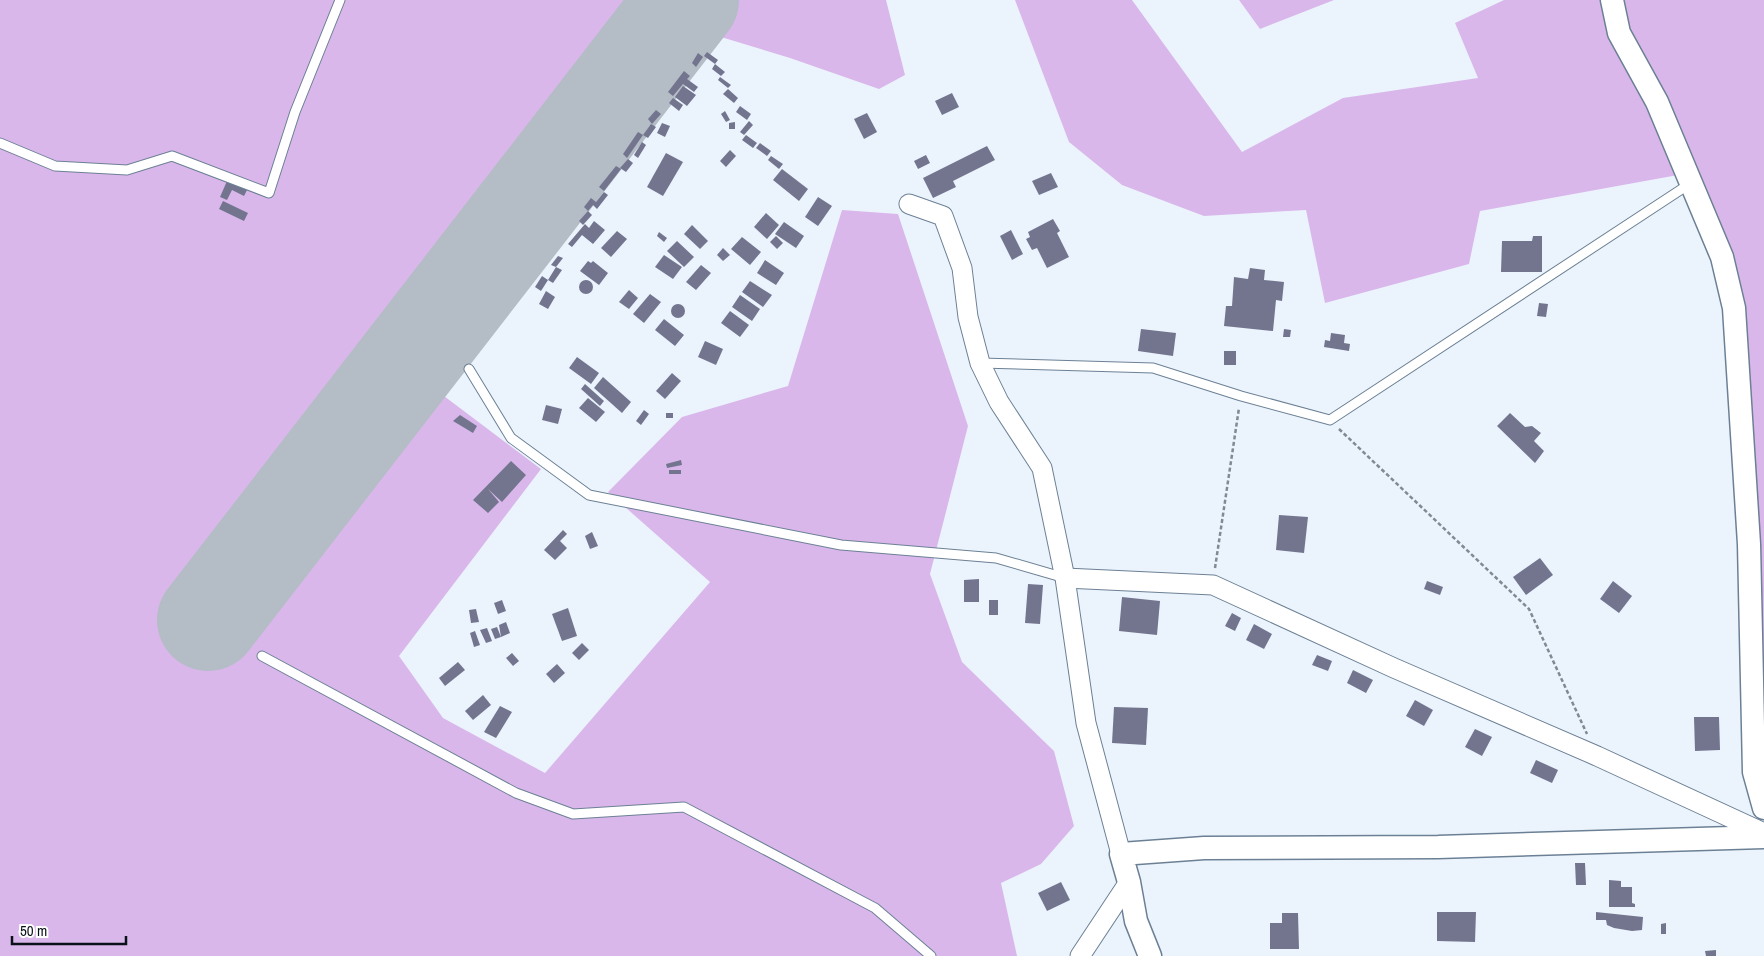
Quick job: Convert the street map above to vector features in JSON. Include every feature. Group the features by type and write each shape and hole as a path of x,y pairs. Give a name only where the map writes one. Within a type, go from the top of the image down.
{"street":[{"path":"1612,0 1619,32 1657,102 1722,257 1734,308 1749,544 1754,772 1764,808"},
{"path":"909,204 943,216 962,268 968,317 980,363 999,402 1042,468 1065,578 1086,722 1129,882 1136,920 1150,956"},
{"path":"1065,578 1213,585 1394,668 1597,756 1764,833"},
{"path":"1120,854 1204,848 1438,847 1764,837"},
{"path":"1080,956 1129,882"}],"lane":[{"path":"0,143 55,166 127,170 172,156 269,193 295,112 340,0"},
{"path":"980,363 1154,368 1241,396 1330,420 1692,183"},
{"path":"468,369 511,438 589,495 841,544 996,558 1065,578"},
{"path":"262,656 516,793 573,814 684,807 875,908 932,956"}],"path":[{"path":"1213,585 1241,396"},
{"path":"1330,420 1529,609 1597,756"}],"shaded area":[{"path":"0,0 886,0 905,75 879,89 790,58 711,34 436,390 541,469 399,656 443,718 545,773 710,582 608,492 682,417 788,386 842,210 898,214 968,426 930,574 962,662 1054,751 1074,826 1041,864 1001,883 1017,956 0,956"},
{"path":"1015,0 1132,0 1242,152 1343,98 1478,78 1455,23 1504,0 1764,0 1764,732 1747,732 1728,346 1714,251 1678,175 1480,211 1469,264 1325,303 1306,210 1204,216 1122,185 1069,142"},
{"path":"1239,0 1334,0 1260,29"}],"building":[{"path":"707,52 718,60 715,64 704,56"},
{"path":"698,53 703,57 696,67 692,63"},
{"path":"715,64 725,72 721,76 712,69"},
{"path":"684,71 690,76 687,79 698,87 694,92 683,84 673,96 668,92"},
{"path":"720,77 731,85 728,88 718,80"},
{"path":"683,86 696,95 687,106 675,97"},
{"path":"728,89 738,98 734,103 723,94"},
{"path":"952,93 959,107 942,115 935,101"},
{"path":"673,98 683,105 679,111 669,103"},
{"path":"740,106 751,114 747,120 736,112"},
{"path":"656,110 661,114 652,124 648,119"},
{"path":"725,111 730,120 726,122 721,114"},
{"path":"867,113 877,132 864,139 854,119"},
{"path":"749,121 753,125 744,135 740,132"},
{"path":"735,122 735,129 729,129 729,123"},
{"path":"662,123 670,126 665,137 657,133"},
{"path":"651,124 656,127 648,138 643,135"},
{"path":"638,132 643,135 627,158 623,154"},
{"path":"746,135 757,143 753,148 742,140"},
{"path":"642,142 646,145 638,158 634,155"},
{"path":"760,143 771,151 767,156 756,148"},
{"path":"987,146 995,160 953,181 956,187 933,198 923,178"},
{"path":"730,150 736,156 726,167 720,161"},
{"path":"666,153 683,162 663,196 647,187"},
{"path":"926,155 930,163 918,169 914,161"},
{"path":"771,156 783,164 779,169 768,160"},
{"path":"628,159 633,163 626,172 620,168"},
{"path":"616,166 621,169 604,191 599,187"},
{"path":"782,169 808,189 799,201 773,180"},
{"path":"1051,173 1058,187 1039,195 1032,181"},
{"path":"227,181 247,190 244,196 232,190 227,200 220,197"},
{"path":"604,192 608,195 597,209 593,205 588,211 584,207 591,198 596,202"},
{"path":"818,197 832,206 818,226 805,217"},
{"path":"223,201 248,213 244,221 219,209"},
{"path":"588,211 592,215 583,225 579,221"},
{"path":"766,213 779,225 767,239 754,227"},
{"path":"1053,219 1060,231 1057,233 1069,257 1047,268 1037,248 1032,250 1026,239 1030,237 1028,232"},
{"path":"594,221 605,230 593,244 582,235 572,247 568,244 585,224 589,228"},
{"path":"784,222 804,236 796,248 775,234"},
{"path":"692,225 708,241 700,249 684,234"},
{"path":"1011,230 1023,254 1012,260 1000,236"},
{"path":"617,231 627,239 611,257 601,248"},
{"path":"659,232 667,238 664,242 657,236"},
{"path":"776,236 783,243 777,249 770,242"},
{"path":"1533,236 1542,236 1542,272 1501,272 1502,241 1532,241"},
{"path":"742,237 761,252 750,265 731,249"},
{"path":"677,241 694,257 684,267 667,251"},
{"path":"723,248 730,255 723,261 717,255"},
{"path":"664,255 682,267 673,279 655,267"},
{"path":"558,256 563,258 556,267 551,265"},
{"path":"765,260 784,273 776,285 757,273"},
{"path":"588,261 591,263 593,261 608,273 599,285 580,271"},
{"path":"701,265 711,273 696,290 686,282"},
{"path":"556,267 562,270 553,283 548,280"},
{"path":"1250,268 1265,270 1264,280 1284,282 1282,301 1276,300 1273,331 1224,326 1226,306 1232,306 1234,277 1248,279"},
{"path":"542,276 548,280 541,291 535,287"},
{"path":"586,280 591,282 593,287 591,292 586,294 581,292 579,287 581,282"},
{"path":"750,281 772,295 763,307 742,292"},
{"path":"629,290 638,298 629,309 619,302"},
{"path":"546,291 555,297 548,309 539,304"},
{"path":"650,294 661,302 644,323 633,314"},
{"path":"740,295 760,309 752,321 732,307"},
{"path":"1539,303 1548,304 1546,317 1537,316"},
{"path":"678,304 683,306 685,311 683,316 678,318 673,316 671,311 673,306"},
{"path":"730,311 749,325 740,337 721,323"},
{"path":"664,319 684,335 675,346 655,330"},
{"path":"1141,329 1176,333 1173,356 1138,351"},
{"path":"1284,329 1291,330 1290,337 1283,337"},
{"path":"1331,333 1345,335 1344,343 1350,344 1349,351 1324,347 1325,340 1330,341"},
{"path":"705,341 723,349 716,365 698,357"},
{"path":"1224,351 1236,351 1236,365 1224,365"},
{"path":"577,357 599,373 591,384 569,368"},
{"path":"672,373 681,381 665,399 656,391"},
{"path":"603,377 631,402 622,413 594,388"},
{"path":"585,384 604,401 600,406 581,389"},
{"path":"588,398 605,412 596,422 579,408"},
{"path":"546,405 562,409 558,424 542,420"},
{"path":"644,410 649,414 641,425 636,421"},
{"path":"666,413 673,413 673,418 666,418"},
{"path":"1510,413 1525,427 1532,426 1541,433 1534,441 1544,451 1535,463 1497,426"},
{"path":"460,415 477,426 473,433 453,421"},
{"path":"681,460 682,465 667,468 666,464"},
{"path":"511,461 526,475 502,502 488,489 499,502 488,513 473,500"},
{"path":"669,470 681,470 681,474 669,474"},
{"path":"1279,515 1308,517 1304,553 1276,550"},
{"path":"563,530 567,534 560,541 567,548 555,560 544,550"},
{"path":"592,532 598,546 590,549 585,536"},
{"path":"1540,558 1553,575 1526,595 1513,577"},
{"path":"979,579 979,602 964,602 964,580"},
{"path":"1427,581 1443,587 1440,595 1424,589"},
{"path":"1613,581 1632,596 1619,613 1600,599"},
{"path":"1028,584 1043,585 1040,624 1025,623"},
{"path":"1122,597 1160,601 1157,635 1119,631"},
{"path":"502,600 506,611 498,614 494,603"},
{"path":"989,600 998,600 998,615 989,615"},
{"path":"568,608 577,636 562,641 552,614"},
{"path":"476,609 479,622 471,623 469,610"},
{"path":"1232,613 1241,618 1235,631 1225,626"},
{"path":"506,622 510,633 501,637 499,625"},
{"path":"1254,624 1272,634 1264,649 1246,640"},
{"path":"497,627 501,637 495,639 491,629"},
{"path":"487,628 492,641 486,643 480,630"},
{"path":"475,631 480,645 474,647 470,633"},
{"path":"582,643 589,650 579,660 572,653"},
{"path":"512,653 519,661 513,666 506,658"},
{"path":"1317,655 1332,661 1328,671 1312,665"},
{"path":"458,662 465,670 445,686 439,678"},
{"path":"557,664 565,673 554,683 546,674"},
{"path":"1353,670 1373,680 1366,693 1347,683"},
{"path":"483,695 491,705 473,720 465,711"},
{"path":"1415,700 1433,710 1424,726 1406,716"},
{"path":"500,706 512,712 496,738 484,732"},
{"path":"1114,707 1148,708 1146,745 1112,743"},
{"path":"1694,717 1719,717 1720,750 1695,751"},
{"path":"1475,729 1492,737 1482,756 1465,747"},
{"path":"1536,760 1558,770 1552,783 1530,773"},
{"path":"1575,863 1585,863 1586,885 1576,885"},
{"path":"1609,880 1621,881 1621,887 1632,887 1632,903 1635,904 1635,907 1609,907"},
{"path":"1061,882 1070,900 1047,911 1038,893"},
{"path":"1437,912 1476,912 1475,942 1437,941"},
{"path":"1596,912 1643,917 1642,930 1632,931 1614,928 1607,925 1606,920 1596,920"},
{"path":"1282,913 1298,913 1299,949 1270,949 1270,923 1282,923"},
{"path":"1666,923 1666,934 1661,934 1661,924"},
{"path":"1716,950 1716,956 1706,956 1705,951"}],"runway":[{"path":"208,620 688,0"}]}
